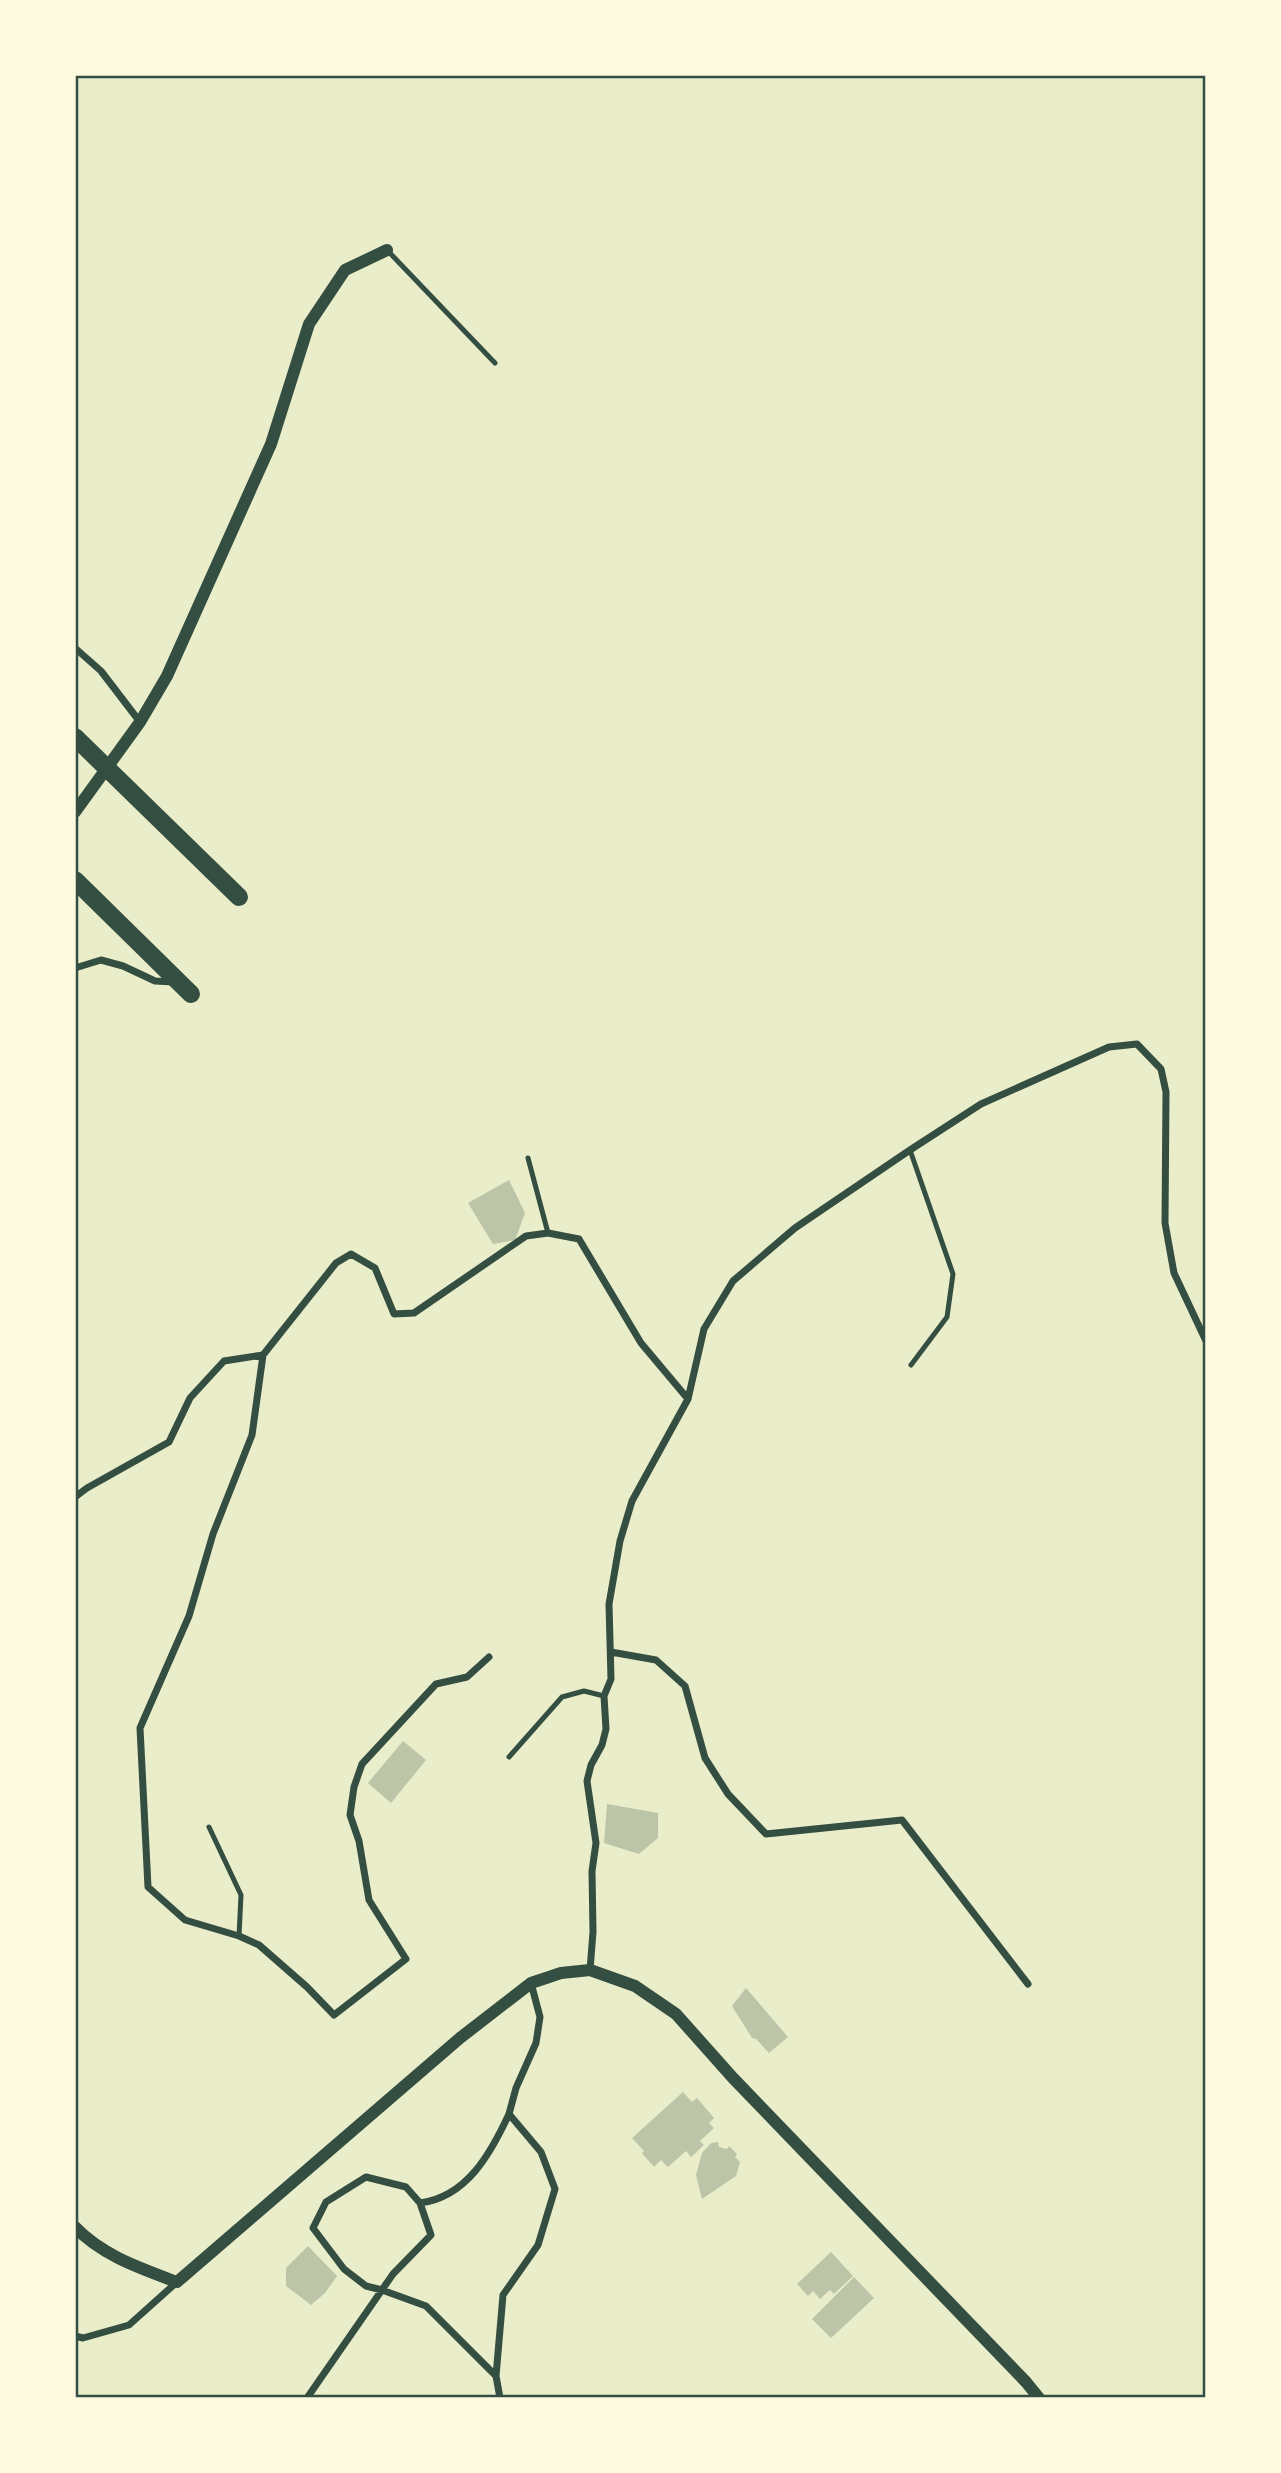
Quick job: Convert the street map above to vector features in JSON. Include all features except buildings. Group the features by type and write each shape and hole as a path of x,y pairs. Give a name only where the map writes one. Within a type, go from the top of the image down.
{"main road":[{"path":"75,737 239,897"},
{"path":"75,880 185,989"}],"street":[{"path":"75,812 140,722 167,676 271,444 309,324 345,270 387,250"},
{"path":"75,648 101,671 140,722"},
{"path":"75,968 101,960 155,981 185,989"},
{"path":"590,1970 593,1932 592,1871 596,1843 587,1781 606,1729 604,1696 611,1679 609,1604 620,1541 632,1501 688,1399 704,1329 733,1280 795,1228 981,1104 1109,1047 1137,1044 1161,1069 1166,1092 1164,1223 1174,1273 1206,1341"},
{"path":"489,1657 467,1677 436,1684 362,1764 354,1787 351,1815 359,1841 369,1900 406,1959 334,2015 259,1945 239,1936 185,1920 148,1887 139,1728 188,1616 213,1534 253,1435 263,1355 335,1263 351,1254 375,1268 394,1314 414,1313 526,1236 548,1233 579,1238 640,1343 688,1399"},
{"path":"75,1497 169,1442 190,1398 224,1361 263,1355"},
{"path":"611,1652 656,1660 685,1686 705,1758 728,1794 766,1834 902,1820 1028,1984"},
{"path":"75,2336 83,2338 129,2325 460,2038 531,1983 561,1973 590,1970 635,1986 676,2014 733,2078 1039,2398"},
{"path":"420,2203 437,2200 462,2184 491,2152 509,2114 516,2088 536,2043 540,2017 531,1983"},
{"path":"500,2398 496,2376 503,2295 538,2245 555,2189 541,2152 509,2114"},
{"path":"307,2398 382,2290 393,2274 431,2235 420,2203 406,2187 366,2177 326,2202 313,2228 344,2269 366,2286 382,2290 426,2306 496,2376"},
{"path":"75,2227 120,2261 177,2282"}],"lane":[{"path":"387,250 495,363"},
{"path":"910,1150 953,1274 947,1317 911,1365"},
{"path":"528,1158 548,1233"},
{"path":"509,1758 562,1697 584,1691 604,1696"},
{"path":"209,1827 241,1895 239,1936"}]}
